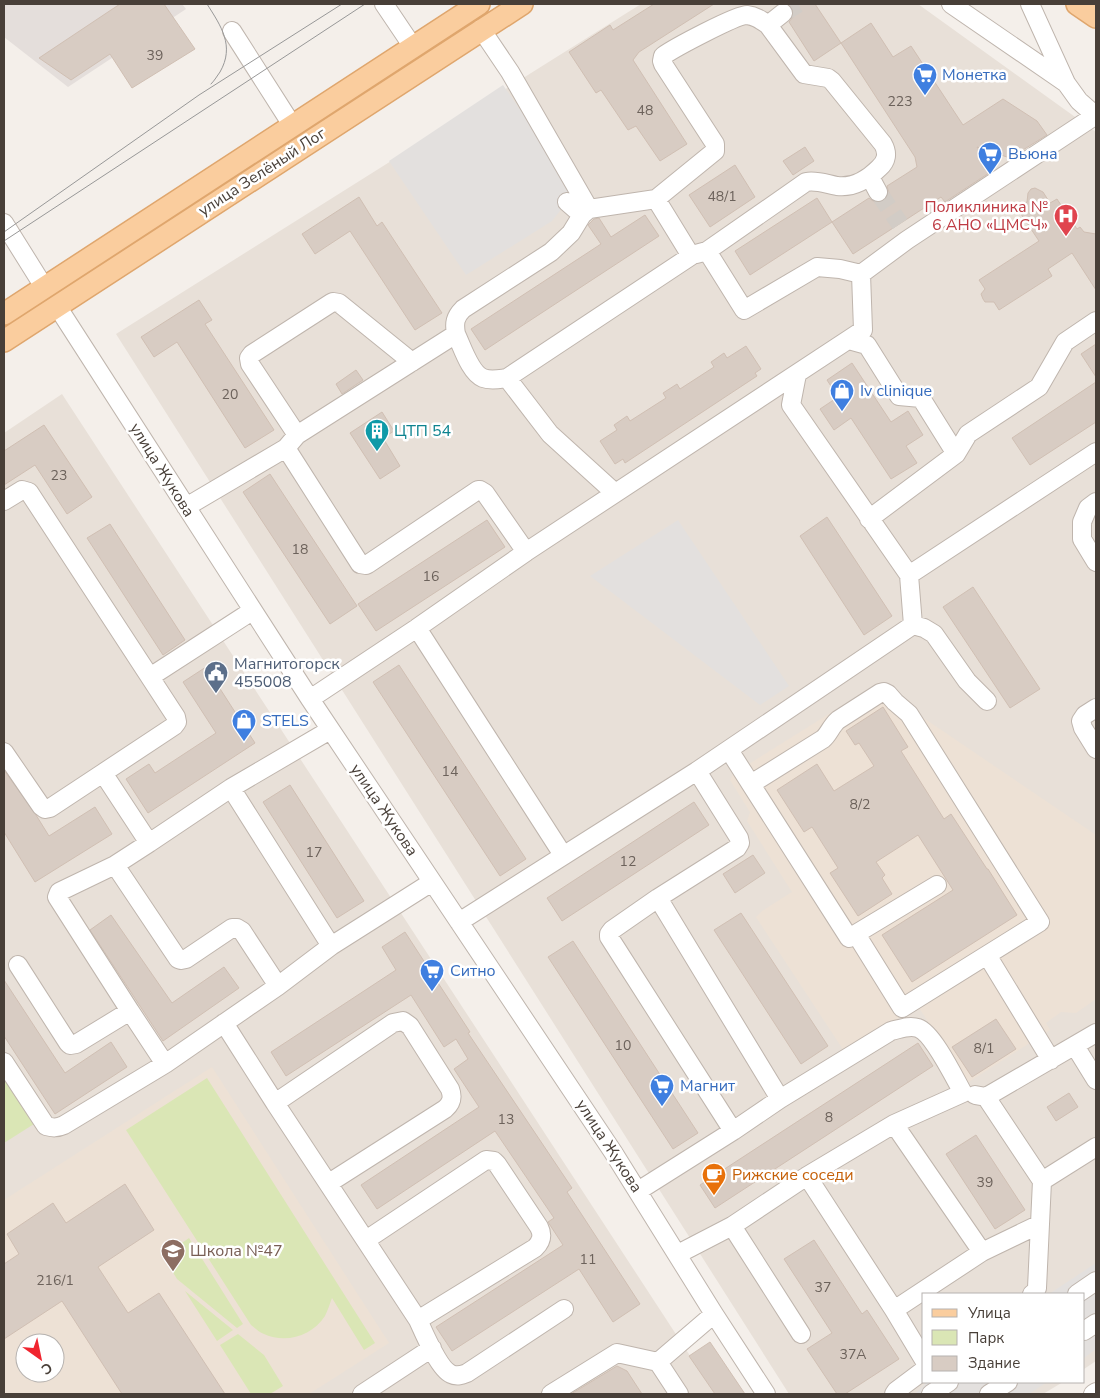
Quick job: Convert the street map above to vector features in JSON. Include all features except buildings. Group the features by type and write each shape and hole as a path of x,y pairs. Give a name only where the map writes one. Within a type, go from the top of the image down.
{"main road":[{"name":"улица Зелёный Лог","path":"4,314 478,4"},
{"name":"улица Зелёный Лог","path":"4,341 522,4"},
{"path":"1077,4 1096,18"},
{"name":"улица Жукова","path":"44,287 57,306"}],"street":[{"path":"384,4 413,47"},
{"path":"951,4 1066,83"},
{"path":"310,699 417,628 526,552 863,330 861,274 903,232 1096,115 1078,100 1066,83 1030,4"},
{"path":"768,25 784,13"},
{"path":"567,202 585,212 656,199 713,153 716,149 715,144 663,64 662,58 733,19 746,15 758,17 768,25 805,75 831,79 886,149 885,161 874,185 839,186 814,181 806,182 699,254 507,378 493,380 476,374 456,334 455,320 458,314 462,309 551,252 571,233 585,212"},
{"path":"482,29 510,72 585,212"},
{"path":"232,31 292,125"},
{"path":"656,199 744,310 817,267 840,269 861,274"},
{"name":"улица Жукова","path":"4,223 44,287"},
{"path":"412,362 338,303 333,302 252,354 249,358 250,364 291,442 359,562 363,565 368,564 478,490 485,493 526,552"},
{"name":"улица Жукова","path":"57,306 330,730 638,1191 766,1394"},
{"path":"869,519 956,454 968,434 1039,387 1065,342 1096,321"},
{"path":"186,507 291,442 456,334"},
{"path":"849,340 867,345 899,396 921,398 956,454"},
{"path":"797,374 790,405 909,575 913,625"},
{"path":"507,378 550,434 615,493"},
{"path":"909,575 1096,452"},
{"path":"4,501 22,490 29,492 176,717 177,722 50,808 45,809 4,752"},
{"path":"1096,502 1088,508 1082,522 1082,539 1096,562"},
{"path":"150,677 252,611"},
{"path":"459,922 697,771 913,625 924,628 934,634 967,681 987,701"},
{"path":"417,628 563,855"},
{"path":"751,784 823,740 833,724 838,720 884,692 909,714 1040,922 902,1008 856,934"},
{"path":"1096,708 1083,718 1081,724 1096,749"},
{"path":"165,1064 57,897 59,892 115,865 231,788 330,730"},
{"path":"728,750 849,938 937,884"},
{"path":"697,771 739,838 740,843 737,848 658,898 612,930 609,937 733,1131"},
{"path":"103,773 149,843"},
{"path":"231,788 331,946"},
{"path":"115,865 178,959 186,959 232,928 237,928 242,931 278,986"},
{"path":"4,1062 46,1126 58,1128 165,1064 278,986 331,946 432,882"},
{"path":"658,898 780,1099"},
{"path":"987,955 1051,1060"},
{"path":"18,965 66,1042 70,1044 76,1044 130,1011"},
{"path":"275,1103 394,1023 402,1021 410,1026 450,1089 452,1094 449,1105 329,1183"},
{"path":"224,1023 418,1320 445,1370 455,1376 467,1373 564,1309"},
{"path":"638,1191 780,1099 891,1031 905,1027 918,1028 926,1032 950,1068 963,1093"},
{"path":"678,1254 732,1226 807,1176 894,1124 963,1093 986,1097 1096,1032"},
{"path":"1074,1046 1096,1080"},
{"path":"986,1097 1042,1181 1036,1288 1034,1293"},
{"path":"894,1124 982,1252"},
{"path":"1042,1181 1096,1147"},
{"path":"366,1240 486,1160 494,1161 497,1164 539,1227 542,1232 542,1238 535,1248 418,1320"},
{"path":"807,1176 922,1357"},
{"path":"894,1310 982,1252 1040,1224"},
{"path":"732,1226 801,1334"},
{"path":"1078,1293 1096,1281"},
{"path":"658,1362 714,1314"},
{"path":"1085,1330 1096,1323"},
{"path":"362,1394 432,1348"},
{"path":"551,1394 615,1354 658,1362 679,1394"},
{"path":"894,1394 922,1372"},
{"path":"930,1394 947,1383"},
{"path":"990,1394 1006,1383"}],"shaded area":[{"path":"4,4 182,4 186,9 68,87 4,37"},
{"path":"641,4 918,4 1096,132 1096,1361 1085,1368 1085,1293 922,1293 922,1383 1061,1383 1043,1394 789,1394 116,334"},
{"path":"503,85 574,187 567,202 552,221 466,275 389,161"},
{"path":"62,394 715,1394 4,1394 4,433"},
{"path":"678,520 789,686 760,705 590,576"},
{"path":"879,685 903,704 1096,835 1096,999 1076,1013 1061,1012 1046,1023 1050,1030 967,1083 918,1006 844,1051 756,917 762,911 792,892 747,821 750,812 730,780 733,774 872,687"},
{"name":"Школа №47","path":"212,1067 389,1343 309,1394 4,1394 4,1200"},
{"path":"1096,1263 1096,1349 1085,1357 1085,1293 1051,1293"},
{"path":"926,1383 1046,1383 1029,1394 915,1394"}],"green space":[{"path":"4,1076 34,1124 4,1143"},
{"path":"207,1078 375,1343 364,1350 332,1298 320,1323 313,1329 298,1336 290,1338 272,1337 251,1325 126,1130"},
{"path":"189,1238 243,1324 237,1328 177,1279 166,1261 166,1254"},
{"path":"185,1291 233,1330 217,1341"},
{"path":"238,1334 264,1355 283,1386 270,1394 251,1394 220,1345"}],"tunnel":[{"path":"783,13 798,4"},
{"path":"878,192 900,224"}],"tram line":[{"path":"207,4 221,28 226,45 224,63 211,84"},
{"path":"4,232 199,95 342,4"},
{"path":"4,241 365,4"}],"place":[{"name":"Монетка","path":"925,96"},
{"name":"Вьюна","path":"990,175"},
{"name":"Поликлиника № 6 АНО «ЦМСЧ»","path":"1066,237"},
{"name":"Iv clinique","path":"842,412"},
{"name":"ЦТП 54","path":"377,452"},
{"name":"Магнитогорск 455008","path":"216,694"},
{"name":"STELS","path":"244,742"},
{"name":"Ситно","path":"432,992"},
{"name":"Магнит","path":"662,1107"},
{"name":"Рижские соседи","path":"714,1196"},
{"name":"Школа №47","path":"173,1272"}]}
